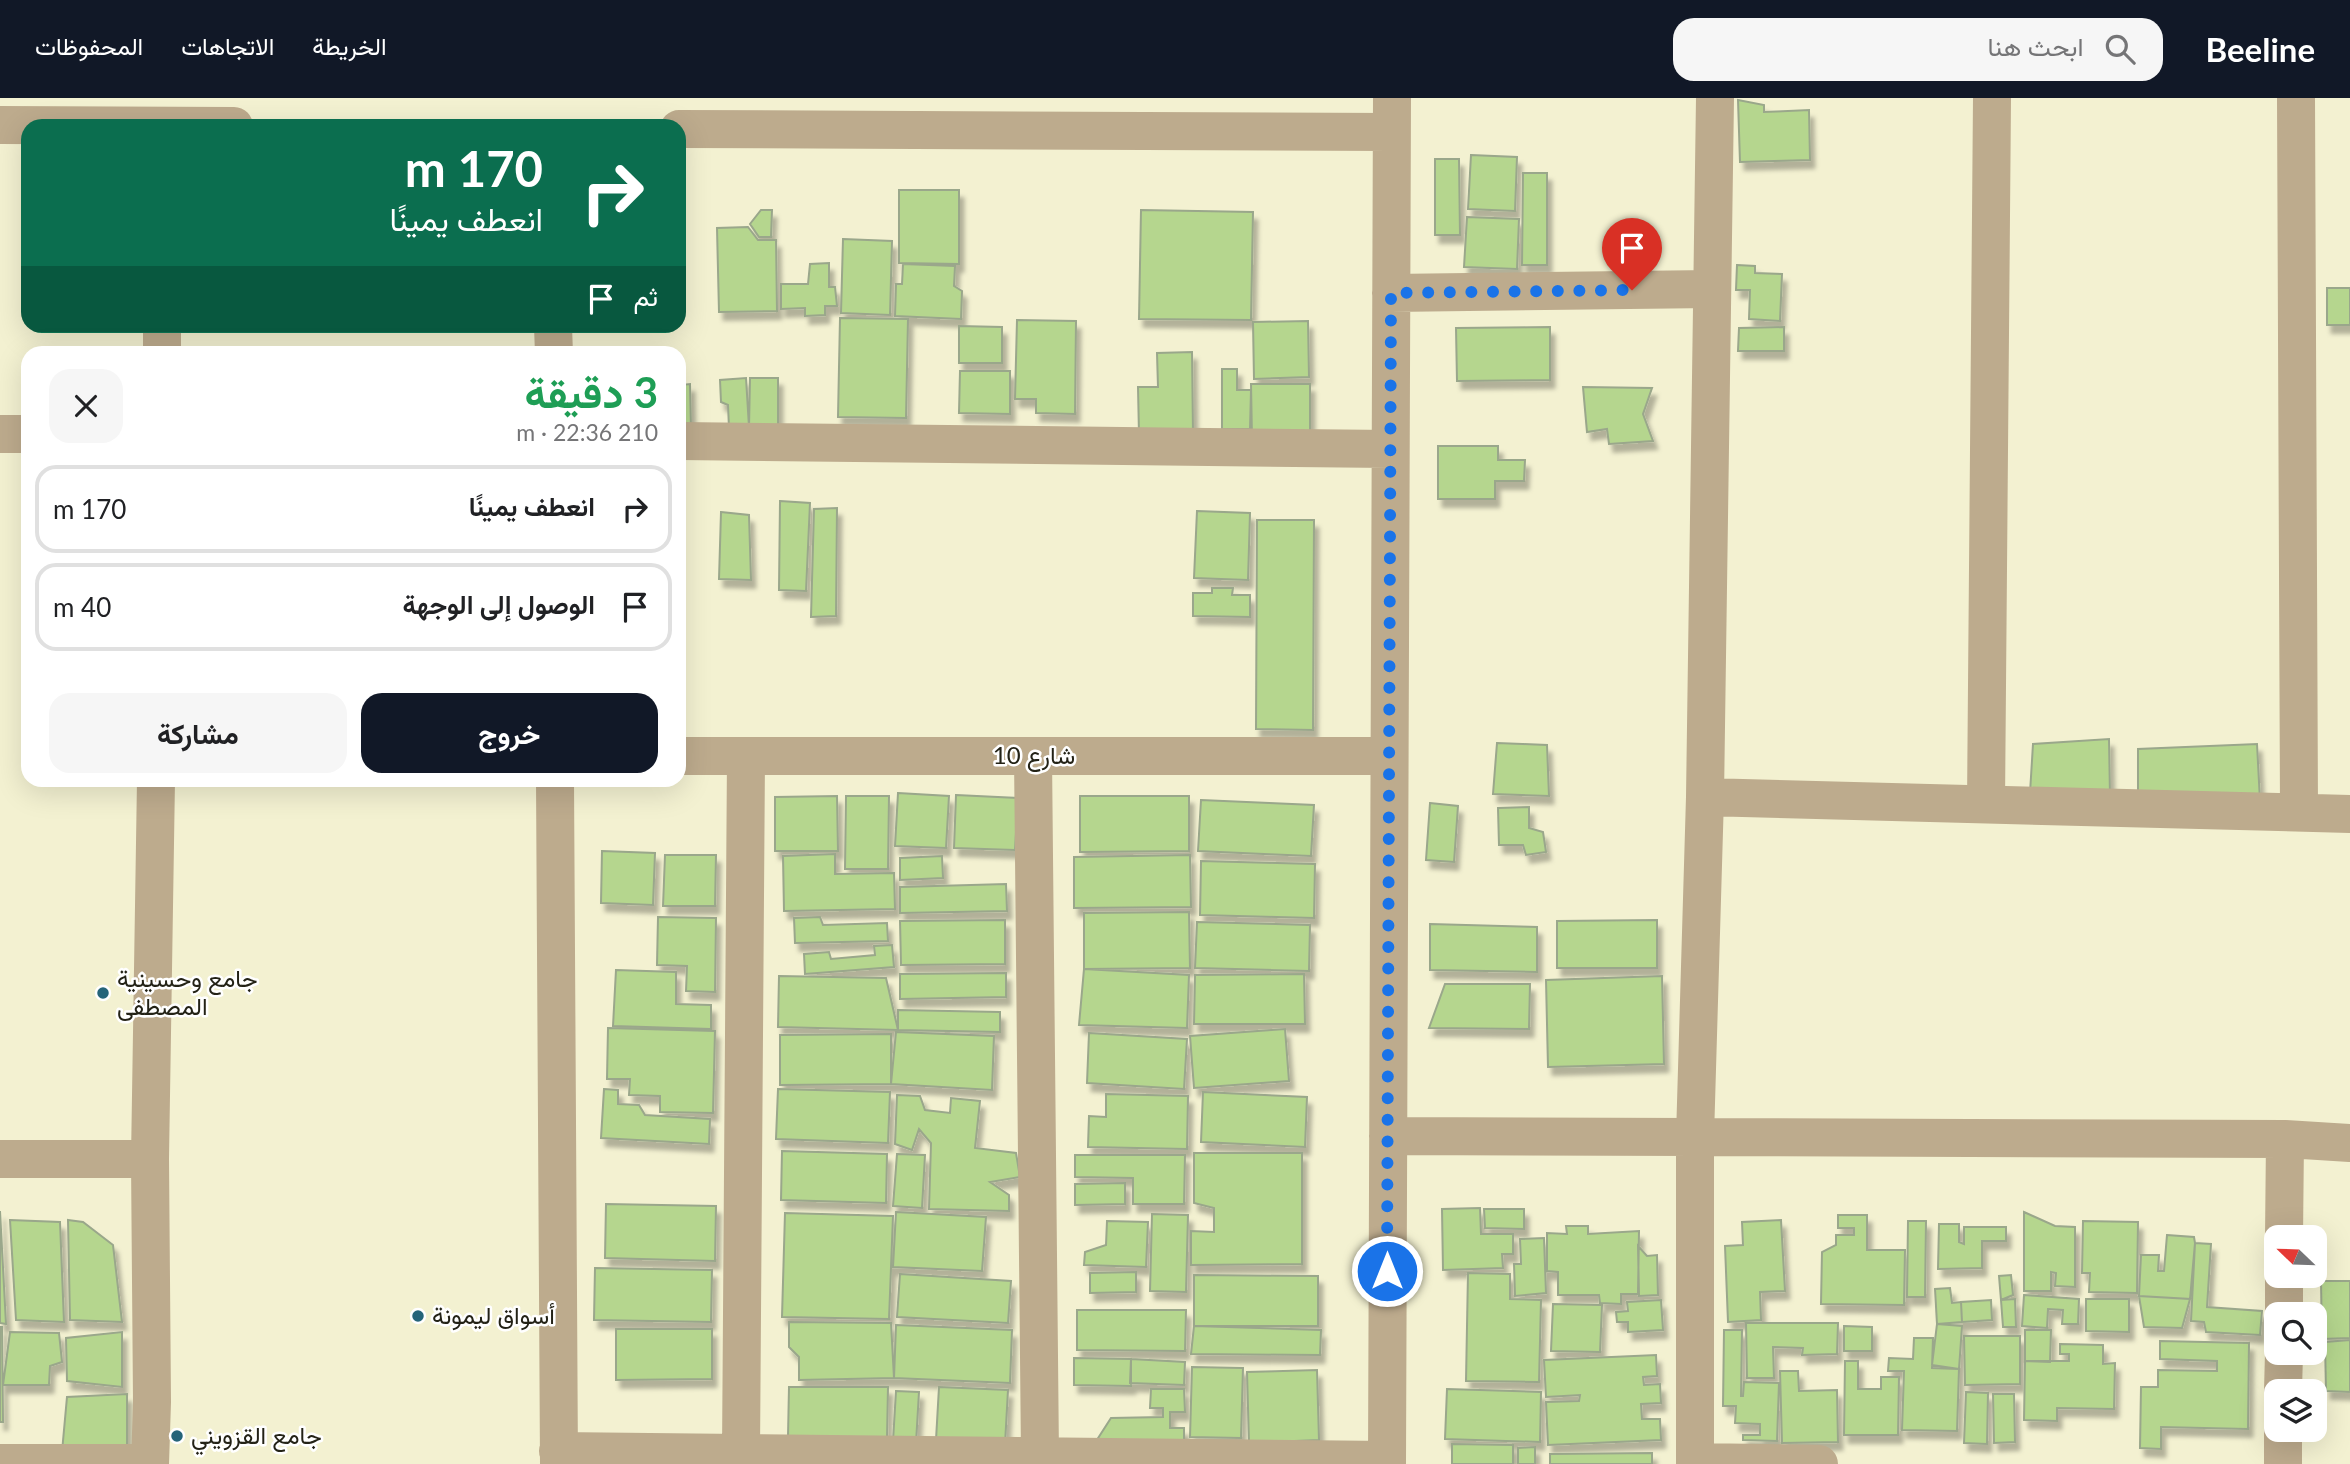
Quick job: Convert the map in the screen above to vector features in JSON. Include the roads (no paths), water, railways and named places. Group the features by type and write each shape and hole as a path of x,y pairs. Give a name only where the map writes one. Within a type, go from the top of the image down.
{"street":[{"path":"1715,98 1705,797 1695,1137 1695,1463 1819,1464"},
{"path":"1986,804 1992,98"},
{"path":"2296,98 2299,811"},
{"path":"555,787 559,1458 741,1453 1387,1462 1391,115 686,129"},
{"path":"0,125 21,125"},
{"path":"1391,293 1712,289"},
{"path":"0,434 21,434"},
{"path":"686,441 1390,449"},
{"name":"شارع 10","path":"686,756 1388,756"},
{"path":"741,1453 746,756"},
{"path":"1034,756 1040,1456"},
{"path":"0,1463 150,1464 150,1159 156,787"},
{"path":"1705,797 2350,814"},
{"path":"1388,1136 2285,1139 2350,1143"},
{"path":"2284,1225 2285,1139"},
{"path":"0,1159 150,1159"},
{"path":"2283,1442 2283,1464"}],"place":[{"name":"جامع وحسينية المصطفى","path":"103,993"},
{"name":"أسواق ليمونة","path":"418,1316"},
{"name":"جامع القزويني","path":"177,1436"}]}
